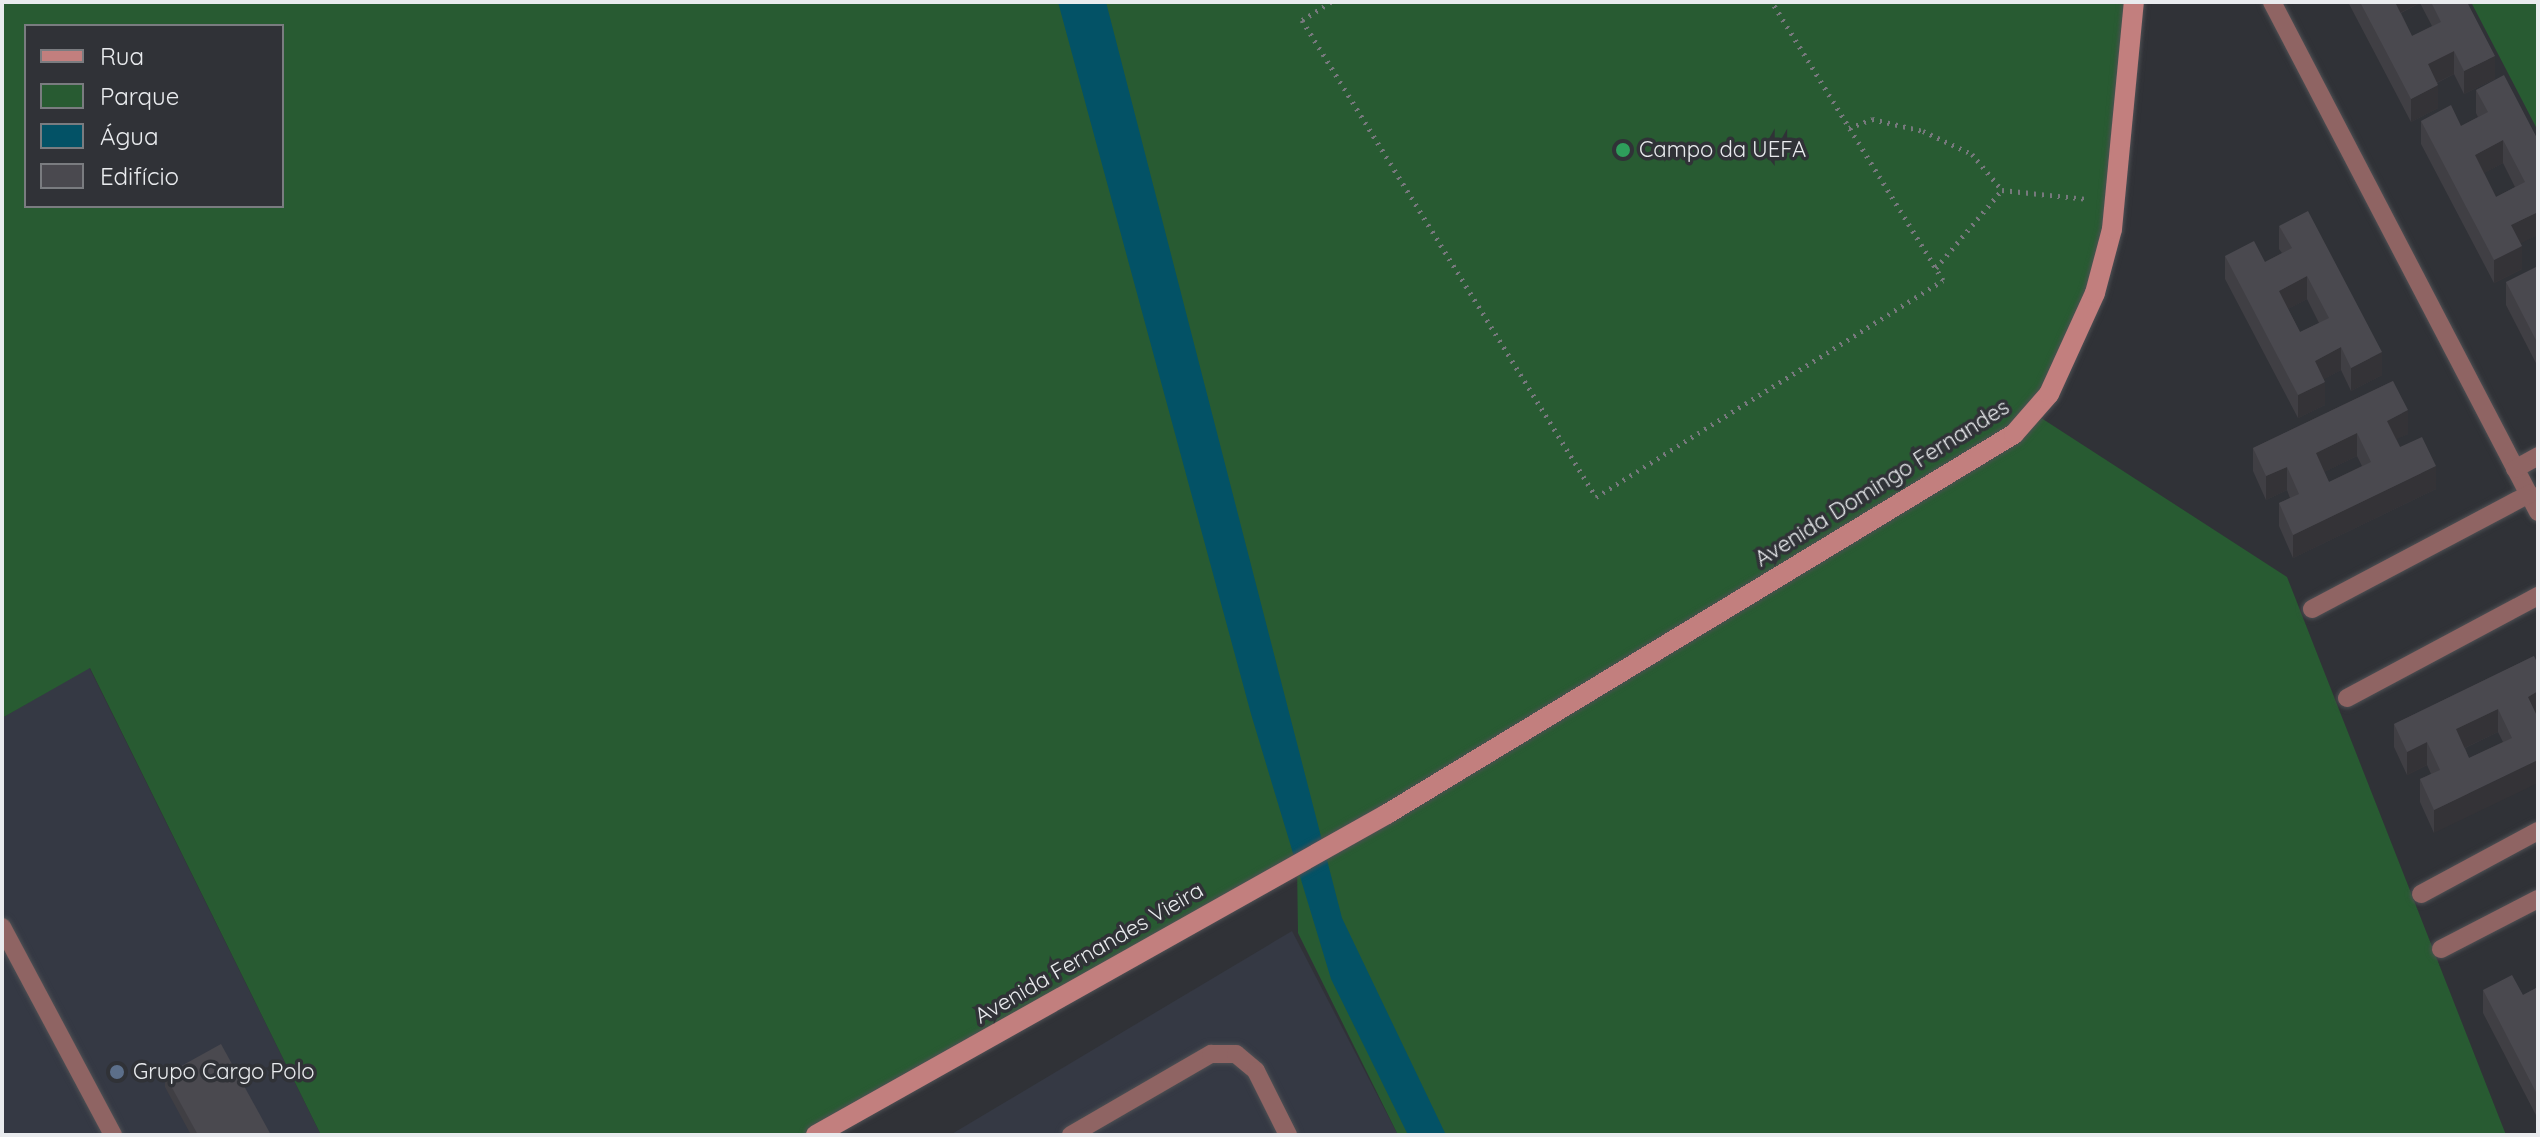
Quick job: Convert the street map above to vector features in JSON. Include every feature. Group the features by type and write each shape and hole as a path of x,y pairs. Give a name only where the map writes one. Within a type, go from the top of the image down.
{"main road":[{"name":"Avenida Domingo Fernandes","path":"1387,814 2014,434 2049,394 2080,329 2116,197 2134,2"},
{"name":"Avenida Fernandes Vieira","path":"816,1135 1387,814"}],"lane":[{"path":"2272,2 2538,512"},
{"path":"2515,469 2538,456"},
{"path":"2312,609 2529,494"},
{"path":"2347,698 2538,596"},
{"path":"2421,894 2538,831"},
{"path":"2441,949 2538,899"},
{"path":"2,927 113,1135"},
{"path":"1071,1135 1211,1054 1236,1054 1256,1071 1288,1135"}],"path":[{"path":"1331,2 1302,20 1596,497 1943,280 1772,2"},
{"path":"1849,128 1872,119 1923,131 1972,154 2002,190 2059,200 2116,197"},
{"path":"1936,268 2002,190"}],"shaded area":[{"path":"89,667 321,1135 2,1135 2,718"},
{"path":"1292,931 1398,1135 950,1135"}],"green space":[{"path":"2,2 2134,2 2112,229 2035,414 2287,577 2506,1135 1398,1135 1298,933 1297,865 817,1135 321,1135 90,668 2,718"},
{"path":"2471,2 2538,2 2538,131 2522,100"}],"water":[{"path":"1058,2 1106,2 1342,918 1446,1135 1408,1135 1331,979 1251,714"}],"building":[{"path":"2360,2 2395,2 2412,36 2441,22 2431,2 2467,2 2495,56 2464,71 2454,51 2428,64 2438,85 2411,99"},
{"path":"2504,75 2538,140 2538,212 2511,225 2522,246 2494,260 2421,121 2451,105 2461,126 2488,112 2476,90","holes":["2503,140 2525,182 2496,197 2475,155"]},
{"path":"2308,211 2382,352 2351,368 2341,347 2315,361 2325,382 2298,395 2225,256 2254,241 2265,262 2292,248 2279,226","holes":["2307,276 2329,318 2300,332 2279,291"]},
{"path":"2536,267 2538,271 2538,344 2506,282"},
{"path":"2393,381 2408,410 2387,421 2400,447 2422,437 2436,466 2293,535 2279,503 2299,494 2287,467 2266,476 2253,448","holes":["2357,433 2371,462 2329,482 2316,453"]},
{"path":"2534,656 2538,664 2538,691 2528,697 2538,718 2538,760 2434,810 2420,779 2440,770 2427,742 2407,752 2394,724","holes":["2498,709 2512,738 2469,758 2456,729"]},
{"path":"2512,975 2523,995 2538,987 2538,1096 2483,990"},
{"path":"221,1044 271,1135 198,1135 165,1075"}],"place":[{"name":"Campo da UEFA","path":"1623,150"},
{"name":"Grupo Cargo Polo","path":"117,1072"}]}
